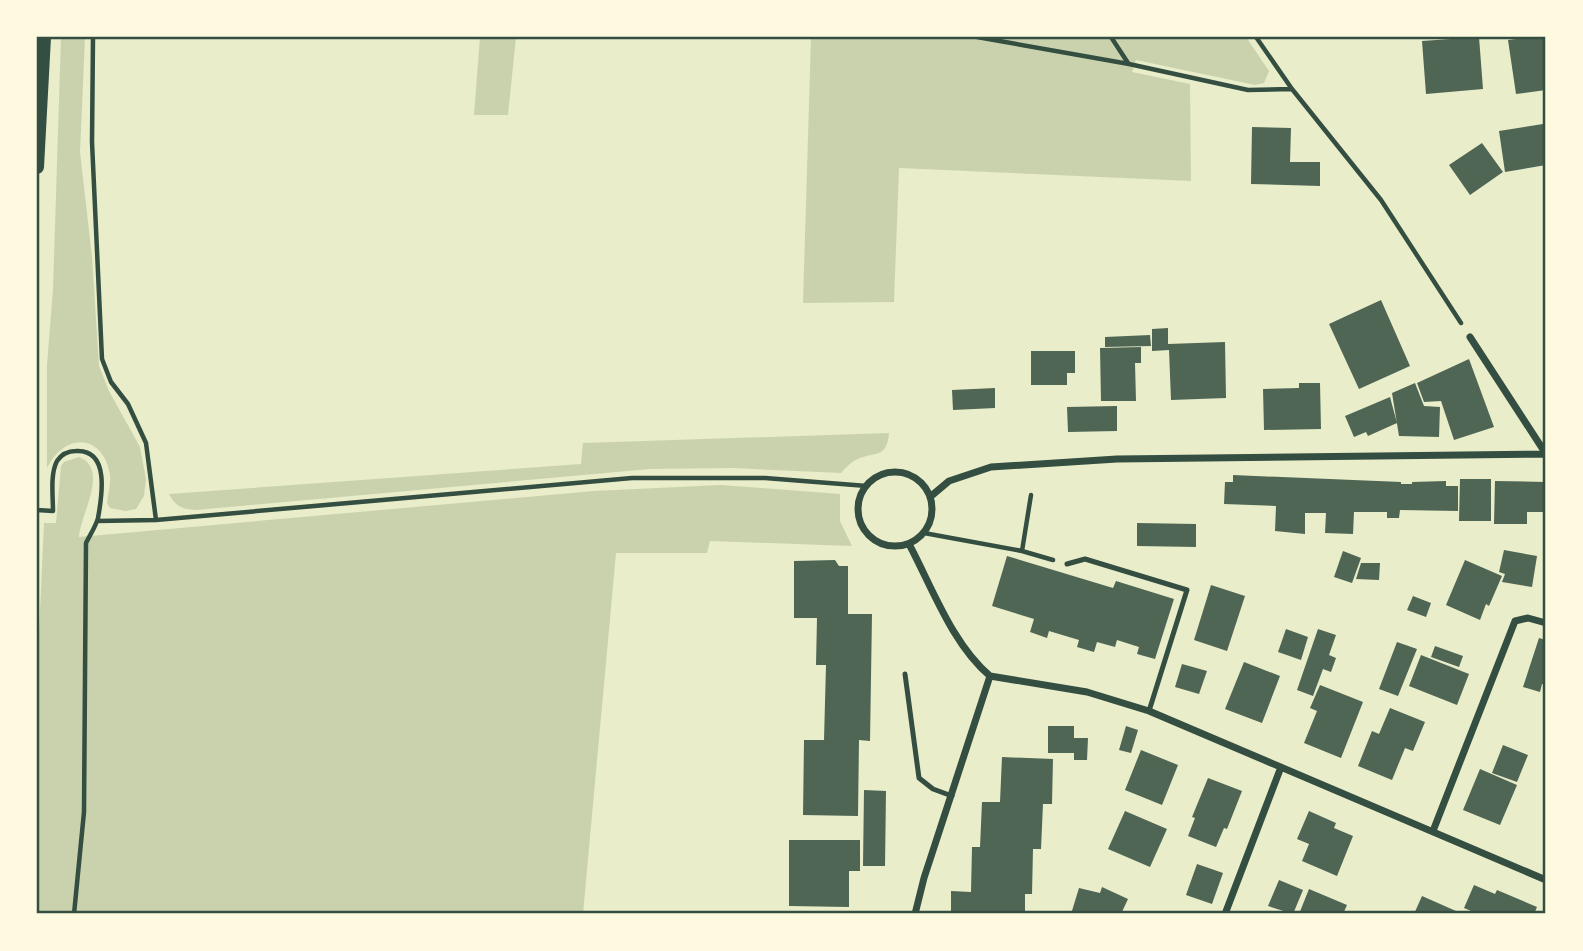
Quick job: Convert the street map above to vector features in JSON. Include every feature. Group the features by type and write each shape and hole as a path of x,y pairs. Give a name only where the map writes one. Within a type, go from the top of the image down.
{"main road":[{"path":"37,167 44,37"}],"street":[{"path":"1470,337 1546,454"},
{"path":"930,497 949,481 991,467 1131,458 1546,454"},
{"path":"894,472 909,475 922,484 930,497 932,516 924,533 909,544 895,547 881,544 870,537 858,512 860,498 867,486 879,476 894,472"},
{"path":"909,544 963,647 989,676 1087,692 1149,711 1546,880"},
{"path":"1433,831 1515,621 1528,618 1546,623"},
{"path":"915,914 989,676"},
{"path":"1225,914 1280,767"}],"lane":[{"path":"1067,564 1085,559 1187,590 1149,711"},
{"path":"905,674 919,778 933,789 952,796"}],"path":[{"path":"93,37 92,142 102,359 111,382 128,404 146,443 156,520"},
{"path":"977,37 1129,64 1248,90 1292,89"},
{"path":"1111,37 1129,64"},
{"path":"1256,37 1292,89 1381,200 1470,337"},
{"path":"37,510 52,511 54,470 57,461 65,453 83,451 94,457 101,468 97,520 86,543 83,812 74,914"},
{"path":"97,520 156,520 632,478 765,478 867,486"},
{"path":"1022,551 1031,495"},
{"path":"924,533 1022,551 1067,564"}],"green space":[{"path":"61,37 85,37 80,152 92,257 99,366 109,391 140,447 146,479 144,496 136,509 126,511 110,508 107,503 110,475 100,451 92,445 73,443 55,456 47,468 47,365 53,289"},
{"path":"480,37 516,37 508,115 474,115"},
{"path":"811,37 1246,37 1269,71 1264,83 1255,85 1136,60 1132,72 1190,84 1191,181 899,168 894,302 803,303"},
{"path":"889,433 888,442 882,451 854,461 841,473 732,468 650,469 196,510 180,506 169,494 581,464 583,443"},
{"path":"79,457 88,463 93,482 79,537 594,491 721,485 840,494 840,521 852,546 710,541 707,553 616,553 583,914 37,914 37,678 44,523 56,523 61,466 64,462"}],"building":[{"path":"1479,37 1483,89 1426,94 1422,41"},
{"path":"1546,37 1546,90 1516,94 1508,40"},
{"path":"1543,124 1546,165 1505,172 1499,131"},
{"path":"1252,127 1291,128 1290,162 1320,162 1320,186 1251,184"},
{"path":"1482,143 1503,172 1470,195 1449,165"},
{"path":"1381,300 1410,366 1359,389 1329,324"},
{"path":"1168,328 1168,344 1225,342 1226,398 1171,400 1169,350 1152,351 1152,329"},
{"path":"1150,335 1151,346 1105,347 1105,337"},
{"path":"1141,347 1141,363 1135,363 1136,401 1101,401 1100,348"},
{"path":"1031,351 1075,351 1075,373 1067,373 1067,385 1031,385"},
{"path":"1469,359 1494,427 1454,440 1441,401 1424,402 1417,383"},
{"path":"1299,383 1320,383 1321,429 1264,430 1263,389 1299,388"},
{"path":"1415,383 1424,406 1440,407 1439,437 1399,436 1392,393"},
{"path":"995,388 995,408 953,410 952,390"},
{"path":"1390,397 1397,423 1368,436 1366,432 1354,437 1345,416"},
{"path":"1117,406 1117,431 1068,432 1067,407"},
{"path":"1233,475 1401,484 1446,481 1446,486 1458,486 1458,511 1400,510 1399,518 1387,518 1387,512 1354,512 1353,534 1325,533 1326,513 1305,513 1305,534 1275,531 1276,506 1224,504 1225,482 1233,482"},
{"path":"1460,479 1491,479 1491,521 1459,521"},
{"path":"1495,481 1546,482 1546,512 1527,512 1527,524 1494,524"},
{"path":"1137,523 1196,524 1196,547 1137,546"},
{"path":"1504,550 1537,556 1532,587 1502,582 1505,574 1499,572"},
{"path":"1343,551 1361,558 1352,583 1334,577"},
{"path":"1007,556 1113,588 1116,581 1174,599 1155,659 1137,654 1139,647 1117,640 1115,647 1097,642 1094,652 1077,647 1079,640 1049,631 1047,638 1030,632 1034,619 992,606"},
{"path":"835,560 839,566 848,566 848,614 872,614 870,741 859,740 858,816 803,815 804,740 824,740 826,665 816,665 817,618 794,618 794,561"},
{"path":"1465,560 1502,576 1480,620 1446,605"},
{"path":"1361,563 1380,563 1379,580 1356,579"},
{"path":"1211,585 1245,596 1227,651 1194,640"},
{"path":"1413,596 1431,603 1426,617 1407,610"},
{"path":"1286,629 1308,637 1301,660 1278,652"},
{"path":"1318,629 1336,635 1329,655 1336,658 1331,672 1323,669 1313,696 1297,690"},
{"path":"1539,638 1546,640 1546,685 1542,684 1540,692 1523,687"},
{"path":"1397,642 1417,649 1398,696 1379,689"},
{"path":"1435,646 1463,656 1459,667 1431,657"},
{"path":"1421,655 1469,674 1457,705 1409,686"},
{"path":"1244,662 1280,676 1262,723 1225,709"},
{"path":"1182,664 1207,671 1199,694 1175,687"},
{"path":"1320,685 1363,702 1341,758 1304,743 1317,711 1310,708"},
{"path":"1390,708 1425,722 1413,751 1405,748 1392,780 1358,766 1372,731 1379,734"},
{"path":"1048,726 1074,726 1074,738 1088,738 1087,760 1074,760 1074,753 1048,753"},
{"path":"1126,726 1138,730 1131,753 1119,750"},
{"path":"1503,745 1528,755 1517,782 1492,773"},
{"path":"1141,750 1178,765 1162,805 1125,790"},
{"path":"1002,757 1053,759 1052,804 1043,804 1041,849 1033,849 1032,894 1025,894 1025,914 951,914 951,891 971,892 972,847 980,847 982,802 1000,802"},
{"path":"1480,769 1517,785 1500,825 1463,810"},
{"path":"1208,778 1242,791 1227,829 1224,828 1216,847 1188,836 1195,818 1192,817"},
{"path":"864,790 886,791 885,866 863,866"},
{"path":"1125,811 1167,829 1150,867 1108,849"},
{"path":"1309,811 1336,823 1334,828 1353,836 1337,876 1302,861 1309,844 1297,839"},
{"path":"789,840 860,840 860,871 849,871 849,907 789,906"},
{"path":"1197,864 1223,873 1212,904 1186,895"},
{"path":"1279,880 1303,890 1293,914 1268,906"},
{"path":"1474,885 1495,894 1497,890 1537,907 1534,914 1478,914 1464,908"},
{"path":"1102,887 1128,899 1121,914 1071,914 1079,888 1100,893"},
{"path":"1309,889 1347,905 1343,914 1299,914"},
{"path":"1422,896 1456,911 1455,914 1414,914"}]}
